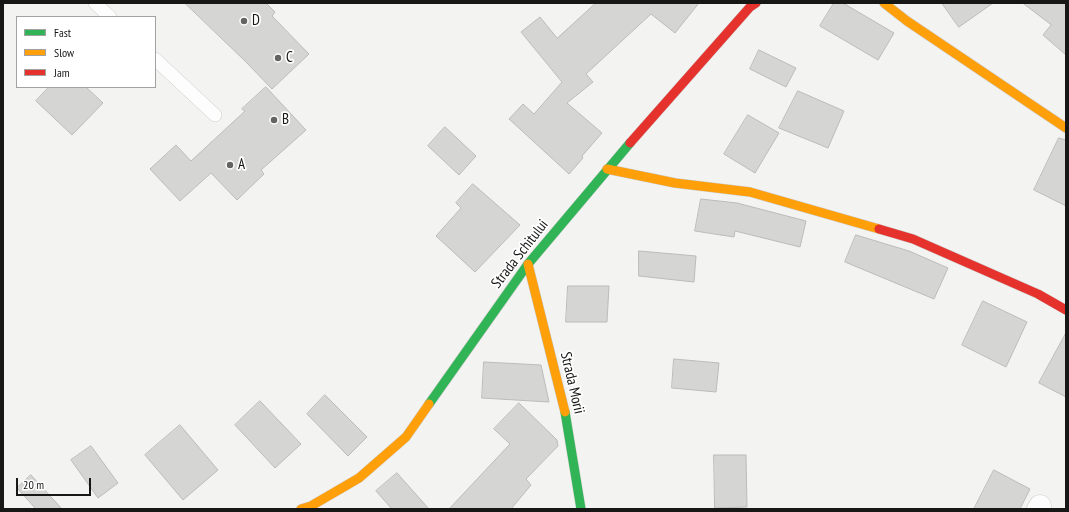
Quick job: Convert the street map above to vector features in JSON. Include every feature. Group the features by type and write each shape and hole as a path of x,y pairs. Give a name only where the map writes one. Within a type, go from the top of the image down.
{"street":[{"name":"Strada Schitului","path":"301,509 311,506 359,478 406,437 528,264 607,169 745,13 756,3"},
{"path":"884,3 907,21 1066,128"},
{"path":"607,169 675,183 750,192 913,239 1038,294 1066,310"},
{"name":"Strada Morii","path":"528,264 564,405 581,509"}],"lane":[{"path":"95,3 109,16"},
{"path":"156,60 215,115"}],"building":[{"path":"185,3 266,3 275,12 272,16 309,54 272,89"},
{"path":"596,3 699,3 675,33 651,14 586,74 593,82 567,103 602,133 569,174 509,119 523,104 534,114 562,82 521,32 540,17 557,38"},
{"path":"834,3 843,3 894,33 878,60 820,26"},
{"path":"942,3 993,3 959,27"},
{"path":"1023,3 1066,3 1066,55 1043,35 1051,25"},
{"path":"759,50 796,68 786,87 750,69"},
{"path":"266,87 306,130 261,170 264,174 237,200 211,173 180,201 150,169 176,145 191,161 245,111 242,109"},
{"path":"48,88 87,88 103,103 72,135 36,101"},
{"path":"798,91 844,111 828,148 779,128"},
{"path":"748,115 779,133 755,173 724,154"},
{"path":"445,127 476,156 459,175 428,146"},
{"path":"1059,138 1066,140 1066,206 1034,190"},
{"path":"473,184 520,225 475,272 436,236 461,208 456,203"},
{"path":"701,199 737,203 806,221 800,247 735,231 734,237 695,231"},
{"path":"856,235 909,251 948,268 934,299 845,262"},
{"path":"639,251 696,256 694,282 639,276"},
{"path":"568,286 609,286 607,322 566,322"},
{"path":"983,301 1027,322 1006,367 962,345"},
{"path":"1066,333 1066,397 1039,383"},
{"path":"674,359 719,363 716,392 672,388"},
{"path":"484,362 541,365 549,402 482,398"},
{"path":"325,395 367,437 348,456 307,414"},
{"path":"260,401 301,444 275,468 235,425"},
{"path":"519,403 557,440 558,446 526,479 531,485 511,509 449,509 510,444 494,429"},
{"path":"180,425 218,470 183,500 145,455"},
{"path":"91,446 118,483 98,498 71,460"},
{"path":"714,455 746,455 747,507 715,508"},
{"path":"994,470 1030,489 1020,509 974,509"},
{"path":"397,473 429,509 392,509 376,491"},
{"path":"31,475 62,509 36,509 17,488"}],"traffic: fast":[{"path":"429,404 528,264 630,143"},
{"path":"565,412 581,509"}],"traffic: slow":[{"path":"884,3 907,21 1066,128"},
{"path":"607,169 675,183 750,192 879,229"},
{"path":"528,264 565,412"},
{"path":"301,509 311,506 359,478 406,437 429,404"}],"traffic: jam":[{"path":"630,143 750,7 756,3"},
{"path":"879,229 913,239 1038,294 1066,310"}],"place":[{"name":"D","path":"244,21"},
{"name":"C","path":"278,58"},
{"name":"B","path":"274,120"},
{"name":"A","path":"230,165"}]}
